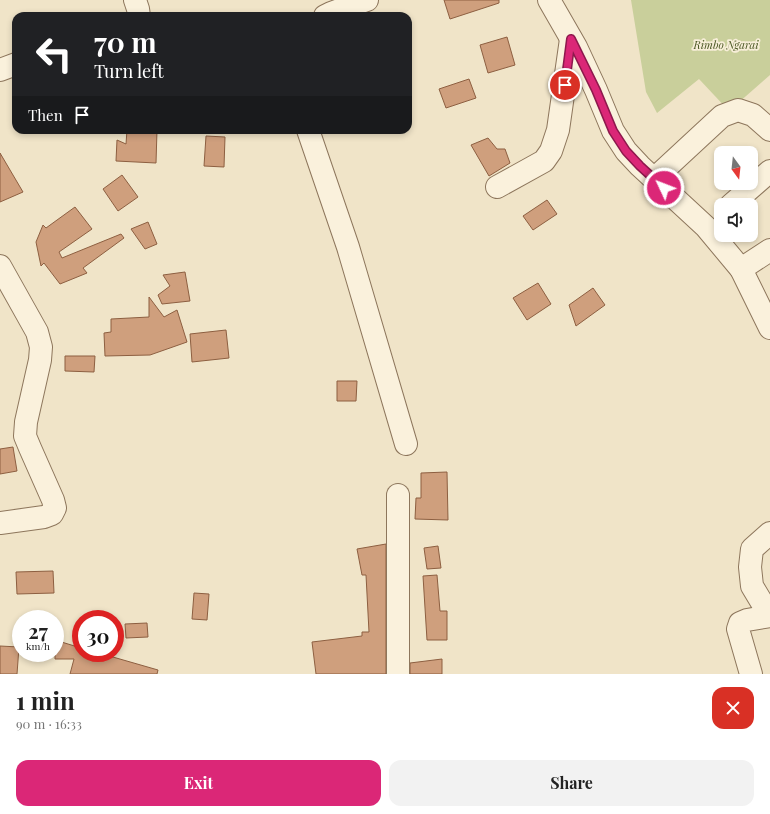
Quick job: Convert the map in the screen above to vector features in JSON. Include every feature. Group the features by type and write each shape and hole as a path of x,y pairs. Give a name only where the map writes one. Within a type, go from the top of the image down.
{"street":[{"path":"135,0 138,12"},
{"path":"334,12 366,0"},
{"path":"549,0 571,39 596,90 613,131 626,151 654,179 713,220 741,268 770,328"},
{"path":"497,187 544,161 551,152 558,130 571,39"},
{"path":"0,70 12,66"},
{"path":"654,179 722,116 738,110 753,115 770,130"},
{"path":"309,134 348,247 406,444"},
{"path":"739,198 770,171"},
{"path":"741,268 770,250"},
{"path":"0,266 37,332 41,347 40,360 26,422 26,436 55,508 52,514 44,517 0,523"},
{"path":"398,495 398,674"},
{"path":"751,674 738,629 740,623 747,620 770,616 752,586 750,567 752,549 770,533"}],"green space":[{"name":"Rimbo Ngarai","path":"631,0 770,0 770,75 729,111 699,79 657,113 646,92"}],"building":[{"path":"444,0 499,0 499,3 450,19"},
{"path":"507,37 515,65 488,73 480,45"},
{"path":"469,79 476,98 446,108 439,89"},
{"path":"127,134 157,134 156,163 116,161 117,140 126,144"},
{"path":"206,136 225,137 224,167 204,166"},
{"path":"488,138 497,149 505,149 510,163 489,176 471,145"},
{"path":"0,153 23,192 0,202"},
{"path":"122,175 138,197 118,211 103,189"},
{"path":"547,200 557,214 533,230 523,216"},
{"path":"75,207 92,229 59,252 62,258 121,234 124,238 83,268 87,273 60,284 44,263 41,266 36,242 43,225 46,228"},
{"path":"148,222 157,244 145,249 131,229"},
{"path":"185,272 190,301 162,304 158,295 170,286 163,275"},
{"path":"538,283 551,304 527,320 513,298"},
{"path":"593,288 605,305 576,326 569,305"},
{"path":"149,297 164,317 177,310 187,342 150,355 105,356 104,333 111,332 111,319 149,317"},
{"path":"226,330 229,358 192,362 190,334"},
{"path":"65,356 95,356 94,372 65,371"},
{"path":"337,381 357,381 356,401 337,401"},
{"path":"13,447 17,471 0,474 0,449"},
{"path":"447,472 448,520 415,519 416,498 421,498 421,473"},
{"path":"386,544 386,674 316,674 312,642 362,636 362,632 369,632 366,575 362,575 357,549"},
{"path":"438,546 441,568 427,569 424,548"},
{"path":"53,571 54,593 17,594 16,572"},
{"path":"437,575 440,611 447,611 447,640 427,640 423,576"},
{"path":"194,593 209,594 207,620 192,619"},
{"path":"147,623 148,637 126,638 125,624"},
{"path":"64,643 72,645 72,659 64,659"},
{"path":"0,646 12,647 12,662 18,662 17,674 0,674"},
{"path":"442,659 442,674 410,674 410,663"},
{"path":"124,660 158,670 157,674 70,674 73,662 124,662"}],"route":[{"path":"565,85 571,39 596,90 613,131 626,151 664,188"}]}
